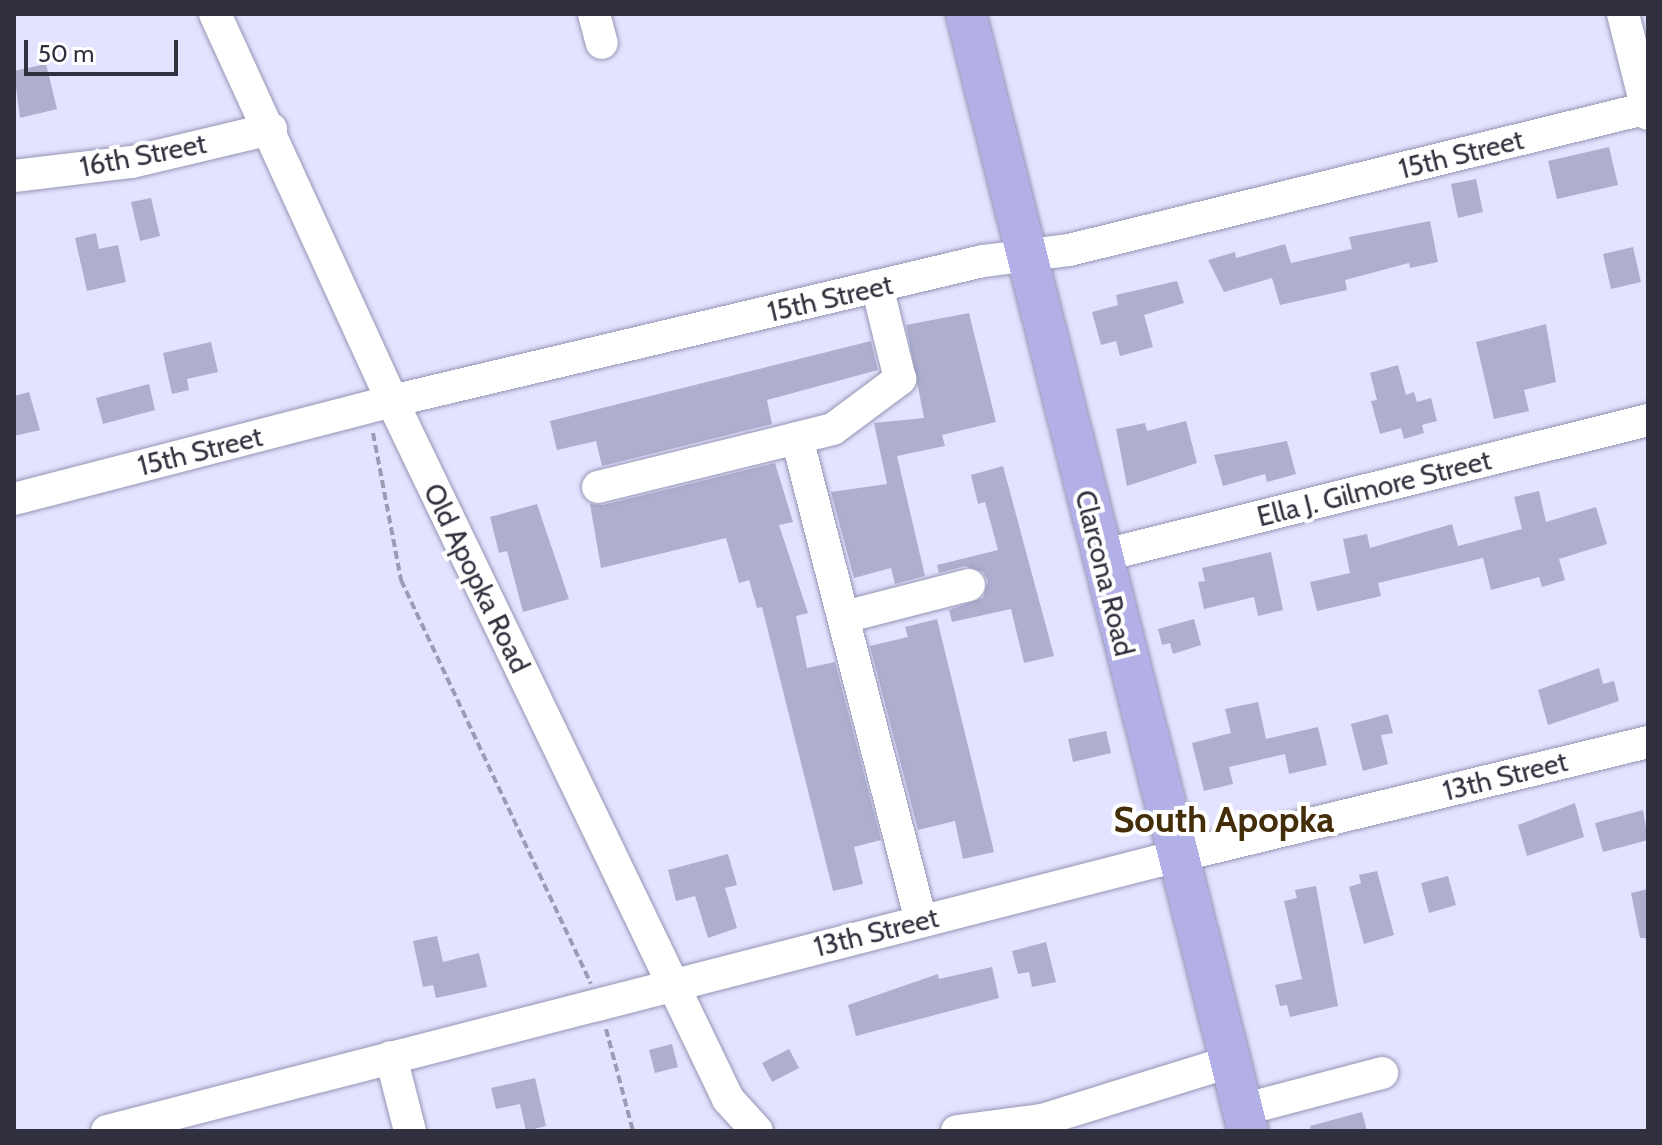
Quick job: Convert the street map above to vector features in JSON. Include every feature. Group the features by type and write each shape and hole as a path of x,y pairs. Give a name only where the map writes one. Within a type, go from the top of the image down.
{"main road":[{"name":"Clarcona Road","path":"966,14 1175,856 1245,1120"}],"street":[{"name":"Old Apopka Road","path":"215,14 271,129 380,404 728,1099 757,1131"},
{"path":"1623,14 1647,110"},
{"name":"15th Street","path":"14,499 380,404 877,286 1027,255 1069,250 1647,110"},
{"name":"16th Street","path":"14,176 132,162 271,129"},
{"path":"598,487 833,429 900,379 877,286"},
{"name":"Ella J. Gilmore Street","path":"1101,556 1648,420"},
{"path":"797,438 921,920"},
{"path":"844,617 969,585"},
{"name":"13th Street","path":"107,1131 921,920 1648,742"},
{"path":"391,1057 410,1131"},
{"path":"957,1131 1042,1120 1229,1062"},
{"path":"1245,1120 1382,1073"}],"path":[{"path":"380,404 401,580 576,943 598,1002 633,1131"}],"building":[{"path":"46,64 57,109 20,118 14,71"},
{"path":"1609,147 1618,185 1557,199 1548,161"},
{"path":"1476,179 1483,212 1458,218 1451,184"},
{"path":"151,198 160,236 140,241 131,202"},
{"path":"1430,221 1438,262 1410,268 1409,263 1345,280 1347,290 1280,305 1272,278 1224,292 1208,260 1235,252 1236,258 1285,244 1291,263 1352,249 1349,237"},
{"path":"96,233 99,249 118,245 126,282 87,291 75,238"},
{"path":"1633,247 1641,282 1611,289 1603,254"},
{"path":"1177,281 1184,303 1144,315 1153,347 1120,356 1116,341 1101,345 1092,312 1118,305 1116,295"},
{"path":"969,313 996,422 942,435 945,446 897,456 925,576 895,584 891,568 854,578 831,492 887,484 874,423 924,418 906,325"},
{"path":"1546,324 1556,382 1524,390 1529,411 1494,419 1476,342"},
{"path":"871,341 878,370 767,400 772,424 602,466 596,441 557,450 550,421"},
{"path":"211,342 218,372 187,379 189,390 172,394 163,353"},
{"path":"1398,365 1406,395 1414,392 1417,402 1431,398 1437,421 1422,425 1424,433 1404,439 1401,428 1380,434 1371,401 1377,400 1370,373"},
{"path":"149,384 155,410 103,424 96,398"},
{"path":"29,392 40,430 14,436 14,396"},
{"path":"1186,421 1197,463 1127,486 1116,429 1145,423 1147,431"},
{"path":"1287,441 1296,474 1267,482 1265,474 1223,486 1214,455"},
{"path":"775,463 793,522 779,525 808,613 796,616 807,668 835,662 881,840 854,847 863,884 833,891 762,607 757,608 749,580 739,583 726,538 601,568 590,504 603,505"},
{"path":"1003,466 1054,656 1024,663 1011,609 952,622 949,610 983,598 988,581 983,572 965,566 939,573 937,565 998,550 985,502 978,504 971,475"},
{"path":"1539,491 1546,522 1596,507 1607,544 1559,559 1565,580 1542,587 1539,577 1491,590 1483,558 1378,583 1381,596 1317,611 1310,582 1350,573 1343,539 1367,534 1370,548 1452,524 1458,546 1522,529 1514,497"},
{"path":"537,504 569,599 523,612 507,551 499,553 490,517"},
{"path":"1271,552 1283,610 1258,616 1254,597 1204,609 1198,582 1205,581 1202,568"},
{"path":"937,619 994,852 963,859 955,821 918,830 870,646 908,637 905,627"},
{"path":"1194,619 1201,645 1173,654 1170,643 1162,645 1158,629"},
{"path":"1599,668 1603,684 1614,681 1619,701 1548,725 1538,690"},
{"path":"1258,702 1266,739 1318,727 1327,765 1289,774 1285,754 1229,767 1233,784 1204,791 1192,743 1231,733 1225,709"},
{"path":"1388,714 1393,733 1381,735 1388,764 1363,771 1351,724"},
{"path":"1106,731 1111,753 1073,762 1068,739"},
{"path":"1575,803 1584,837 1527,856 1518,825"},
{"path":"1643,810 1648,840 1603,852 1595,823"},
{"path":"728,854 737,885 725,888 737,928 708,938 695,896 676,901 668,870"},
{"path":"1377,871 1394,935 1364,944 1349,887 1361,883 1359,875"},
{"path":"1448,876 1456,905 1429,913 1421,883"},
{"path":"1316,886 1338,1006 1290,1017 1287,1005 1280,1006 1275,985 1302,979 1284,901 1297,898 1295,890"},
{"path":"1648,889 1648,938 1640,938 1631,893"},
{"path":"437,936 443,962 479,953 487,987 436,998 433,985 423,987 413,941"},
{"path":"1046,942 1056,982 1032,987 1029,972 1018,974 1012,951"},
{"path":"992,967 999,998 856,1036 848,1005 938,974 939,979"},
{"path":"672,1044 678,1067 655,1073 649,1050"},
{"path":"789,1049 799,1068 772,1082 762,1063"},
{"path":"535,1078 546,1126 526,1131 520,1104 496,1109 491,1088"},
{"path":"1362,1112 1367,1131 1311,1131 1310,1126"}],"district":[{"name":"South Apopka","path":"1224,820"}]}
